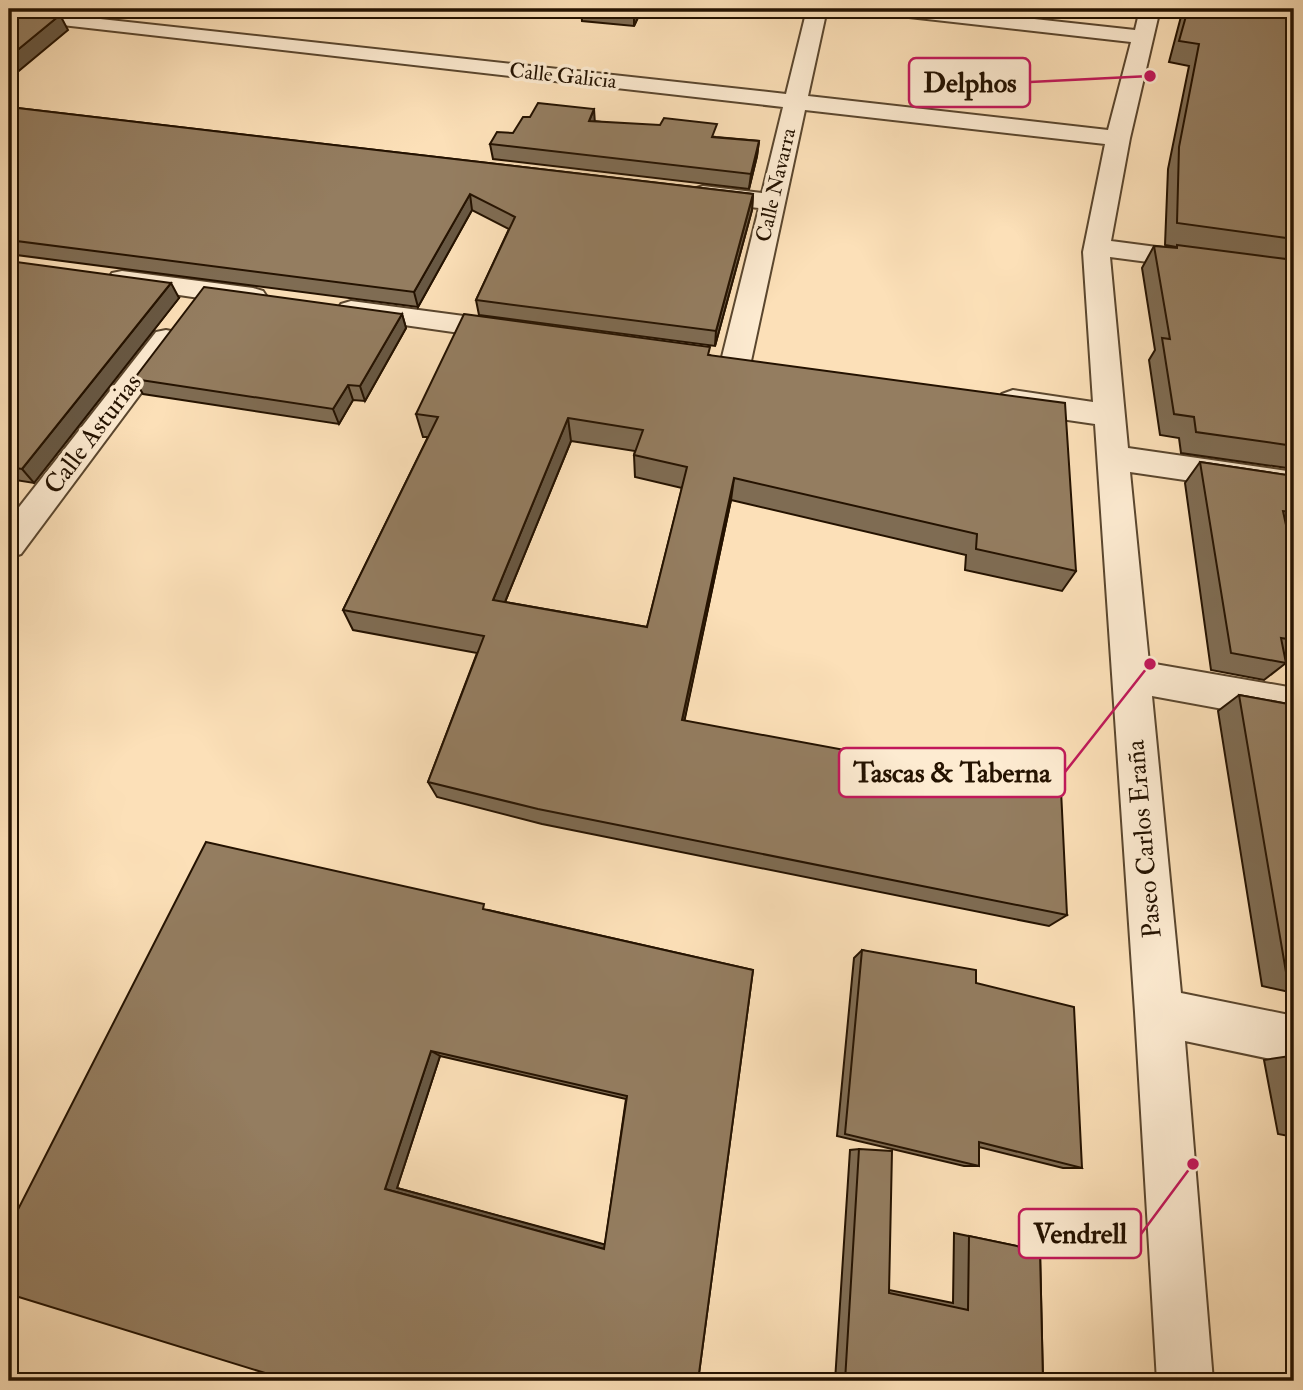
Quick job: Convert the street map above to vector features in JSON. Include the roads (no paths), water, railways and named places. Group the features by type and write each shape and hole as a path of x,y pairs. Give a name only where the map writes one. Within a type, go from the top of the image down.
{"street":[{"name":"Calle Navarra","path":"736,361 817,9"},
{"path":"891,9 1146,23"},
{"name":"Calle Galicia","path":"9,13 1118,138"},
{"name":"Paseo Carlos Eraña","path":"1146,23 1118,138 1097,247 1111,457 1159,1012 1185,1381"},
{"path":"675,191 772,202"},
{"path":"1097,247 1294,273"},
{"path":"92,275 285,301"},
{"name":"Calle Asturias","path":"9,545 20,514 203,290"},
{"path":"326,306 531,334"},
{"path":"984,397 1108,415"},
{"path":"1111,457 1294,484"},
{"path":"1130,676 1294,705"},
{"path":"1159,1012 1294,1040"}],"place":[{"name":"Delphos","path":"1150,76"},
{"name":"Tascas & Taberna","path":"1150,664"},
{"name":"Vendrell","path":"1193,1164"}]}
